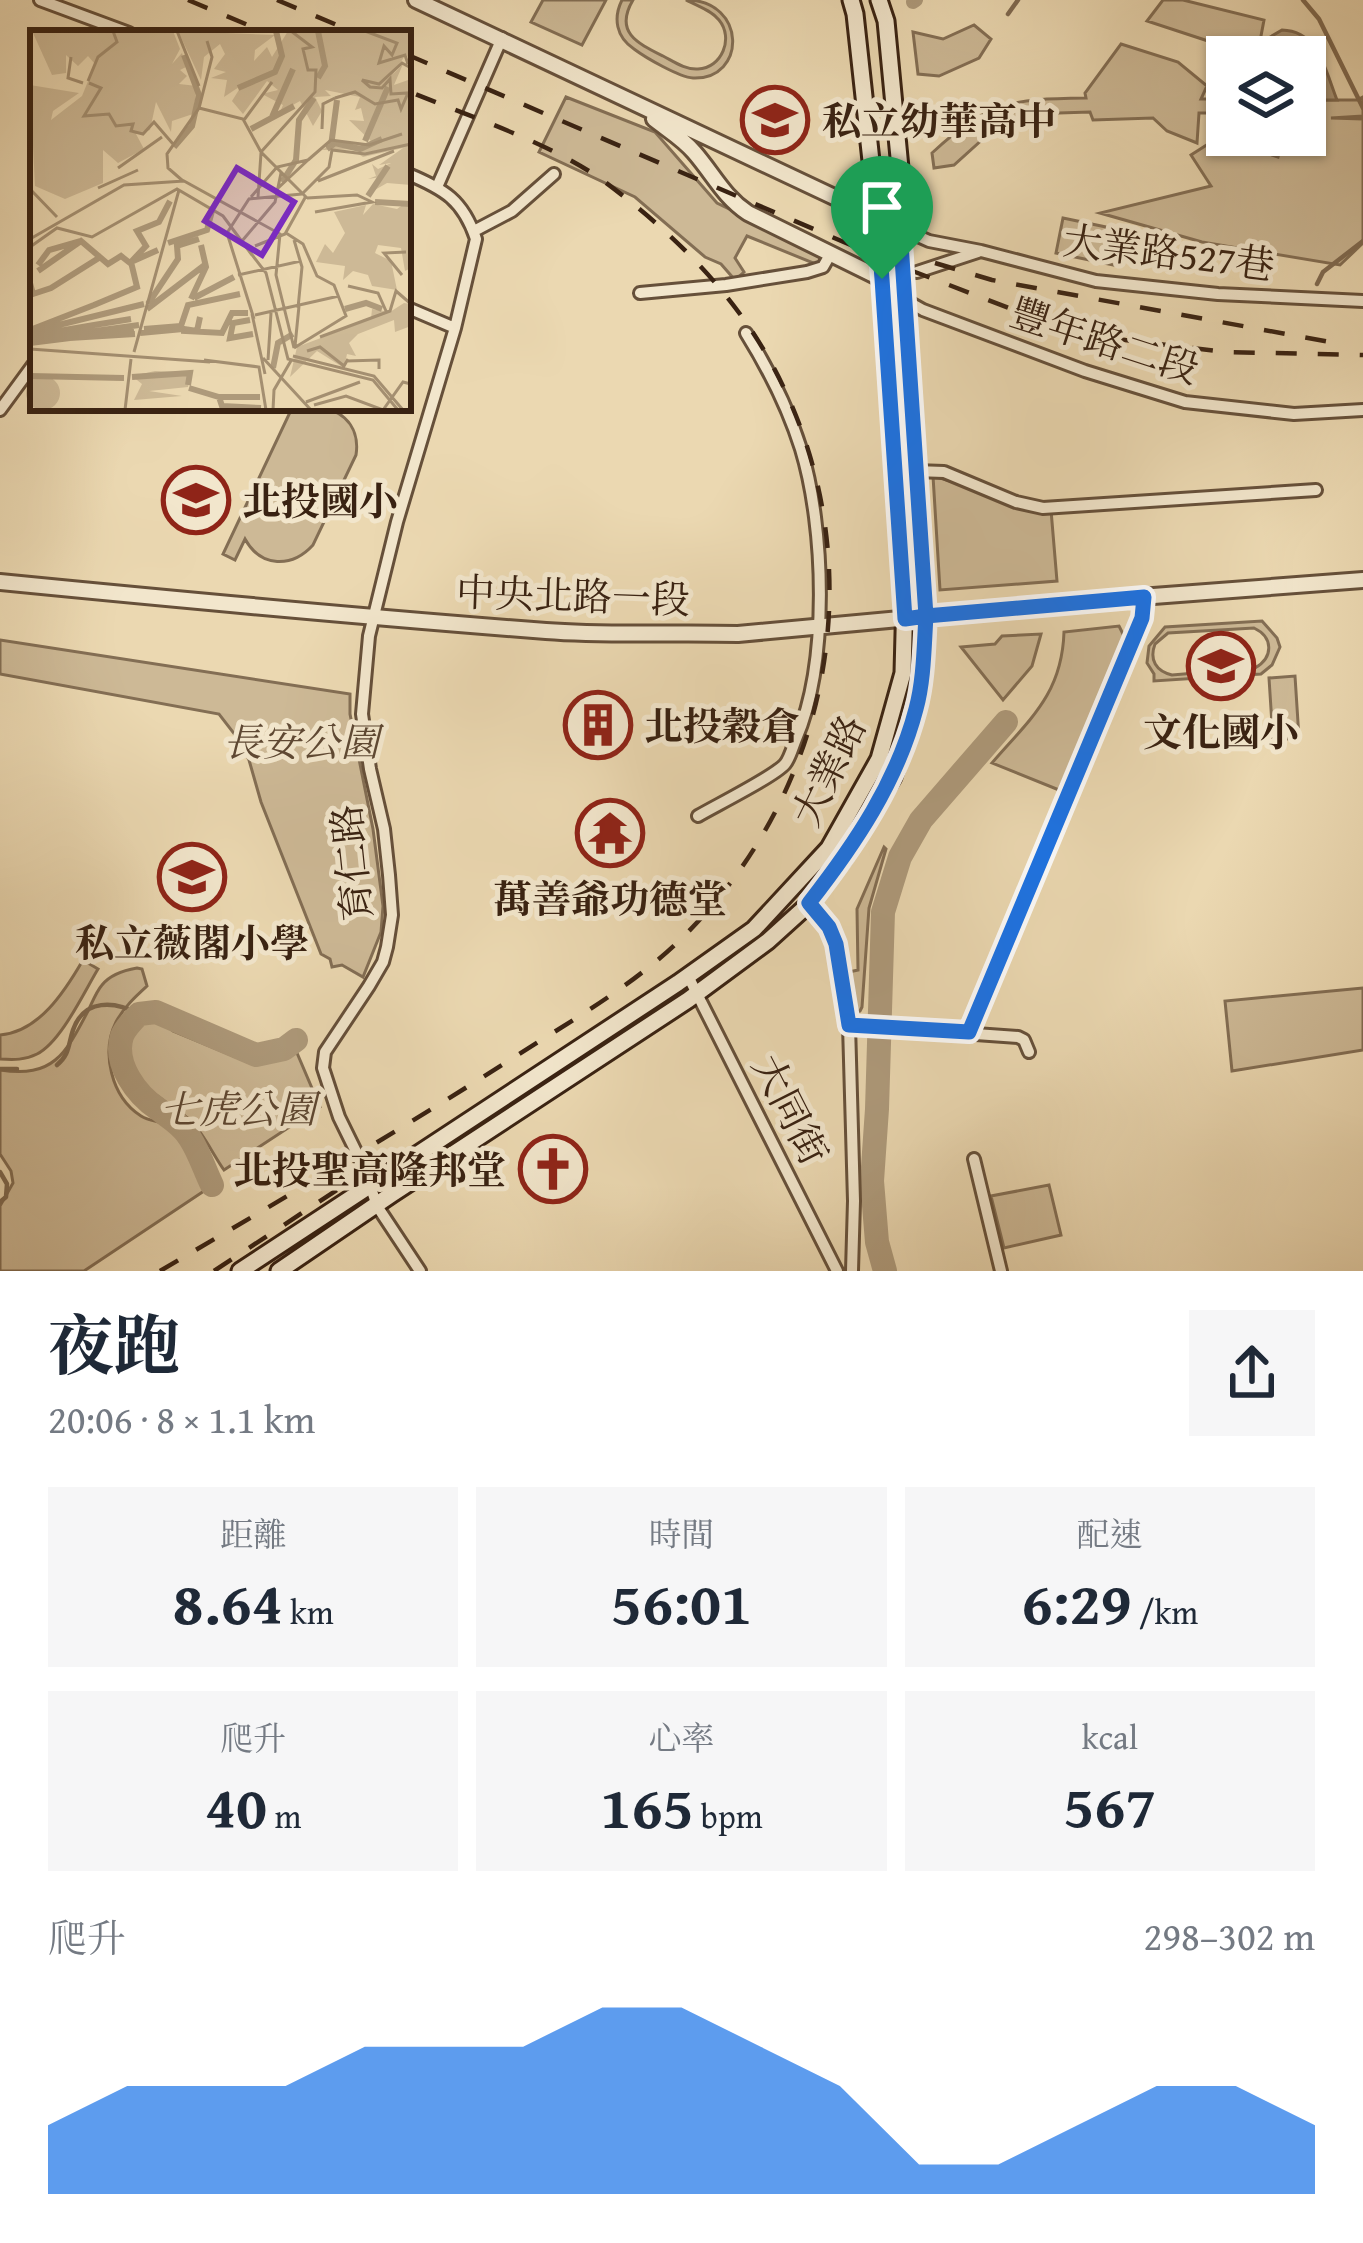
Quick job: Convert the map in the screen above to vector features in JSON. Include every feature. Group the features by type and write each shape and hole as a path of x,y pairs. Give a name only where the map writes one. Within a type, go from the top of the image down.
{"main road":[{"name":"大業路","path":"240,1271 754,929 829,848 880,759 903,673 905,619 877,216 851,0"},
{"name":"大業路","path":"279,1271 768,941 809,903 843,859 893,778 917,706 926,616 900,228 904,210 886,21 879,0"}],"street":[{"path":"40,0 121,30"},
{"path":"416,0 900,228"},
{"path":"451,16 459,0"},
{"path":"437,187 502,38"},
{"path":"636,105 685,142 730,201 882,279 907,301"},
{"path":"411,175 454,198 474,231 512,211 554,174"},
{"name":"大業路527巷","path":"900,228 929,241 1096,281 1363,301"},
{"name":"育仁路","path":"420,1271 377,1206 323,1068 325,1052 383,962 392,915 384,829 362,714 372,617 473,260 474,231"},
{"path":"916,272 981,251"},
{"path":"640,293 807,272 823,267 831,253"},
{"name":"豐年路二段","path":"907,301 1085,371 1185,402 1294,414 1363,410"},
{"path":"411,309 455,328"},
{"path":"698,816 784,765 812,695 819,626 813,505 802,454 789,414 746,333"},
{"path":"0,410 30,369"},
{"path":"915,471 944,472 1043,508 1316,490"},
{"name":"中央北路一段","path":"0,582 549,632 738,634 1363,580"},
{"path":"969,1032 1142,618 1144,597"},
{"path":"809,903 836,944 853,1026 852,1271"},
{"name":"大同街","path":"688,976 837,1271"},
{"path":"853,1026 1018,1037 1029,1052"},
{"path":"974,1160 1001,1271"}],"green space":[{"path":"543,0 606,0 582,45 531,22"},
{"path":"622,0 633,0 626,20 637,41 693,69 714,63 725,43 719,20 686,0 706,3 729,25 731,54 711,75 693,78 663,66 623,39 617,20"},
{"path":"1163,0 1183,0 1264,20 1261,36 1206,36 1206,40 1147,21"},
{"path":"974,25 991,39 979,58 939,76 918,74 913,32 943,39"},
{"path":"1121,44 1178,62 1206,85 1201,99 1206,99 1206,113 1199,113 1197,143 1167,131 1153,118 1093,120 1090,112 1027,114 994,129 954,165 934,168 932,153 986,113 1019,102 1086,98"},
{"path":"566,97 655,132 717,203 814,250 820,257 818,265 747,236 735,258 744,272 735,280 635,197 539,152"},
{"path":"1363,97 1363,116 1331,118 1363,119 1363,243 1340,265 1202,242 1100,213 1211,186 1191,155 1206,145 1206,156 1326,156 1326,100"},
{"path":"1063,218 1125,231 1118,266 1056,253"},
{"path":"291,411 331,411 345,418 355,434 356,455 313,545 296,558 277,562 259,555 245,539 235,560 223,554"},
{"path":"933,476 1051,510 1057,581 940,590"},
{"path":"1262,621 1280,647 1272,665 1261,674 1154,681 1147,663 1149,646 1165,627","holes":["1254,628 1268,642 1268,653 1255,668 1172,675 1154,660 1155,644 1168,633"]},
{"path":"1119,626 1125,638 1059,790 992,763 1042,704 1057,672 1064,632"},
{"path":"1041,634 1032,666 1003,700 961,647 995,644 1002,636"},
{"name":"長安公園","path":"0,640 350,694 383,906 381,932 363,977 342,965 332,967 330,959 321,954 249,760 219,714 0,674"},
{"path":"1295,676 1299,738 1273,740 1269,678"},
{"path":"884,847 869,908 862,1007 854,1013 849,972 858,970 857,909"},
{"path":"83,960 98,969 55,1039 33,1056 0,1059 0,1035 39,1018"},
{"path":"142,969 147,986 116,1022 109,1047 116,1086 131,1108 181,1136 210,1187 84,1271 0,1271 0,1206 13,1183 0,1154 0,1070 33,1070 55,1060 72,1040 102,985 118,973"},
{"path":"1363,988 1363,1050 1232,1071 1225,1001"},
{"name":"七虎公園","path":"154,1012 173,1031 255,1065 297,1053 320,1107 224,1170 191,1121 146,1087 130,1066 130,1037 138,1018"},
{"path":"1049,1185 1061,1235 1004,1248 991,1196"}],"shaded area":[{"path":"1282,30 1303,36 1272,36"},
{"path":"1326,70 1337,100 1326,100"}],"waterway":[{"path":"1008,14 1018,0"},
{"path":"1303,0 1319,19 1363,108"},
{"path":"1317,284 1323,272 1363,241"},
{"path":"885,1271 877,1242 872,1181 883,912 900,857 921,820 1006,722"},
{"path":"57,1065 78,1020 92,1007 110,1005 139,1014"},
{"path":"212,1185 187,1134 142,1096 129,1078 121,1057 123,1033 139,1014 156,1012 256,1055 284,1049 296,1040"},
{"path":"0,1069 17,1069"},
{"path":"0,1172 7,1184 6,1197 0,1202"}],"railway":[{"path":"188,0 260,30"},
{"path":"277,0 349,30"},
{"path":"411,56 902,267 1017,311 1125,340 1225,352 1363,355"},
{"path":"160,1271 472,1084 604,1000 666,953 737,873 778,805 808,733 825,657 829,580 821,502 800,426 765,352 732,303 673,239 584,168 411,92"},
{"path":"935,263 992,280 1335,343"},
{"path":"214,1271 387,1153"}],"place":[{"name":"私立幼華高中","path":"775,120"},
{"name":"北投國小","path":"196,500"},
{"name":"文化國小","path":"1221,666"},
{"name":"北投穀倉","path":"598,725"},
{"name":"萬善爺功德堂","path":"610,833"},
{"name":"私立薇閣小學","path":"192,877"},
{"name":"北投聖高隆邦堂","path":"553,1169"}],"route":[{"path":"882,279 877,216 900,228 926,616 1144,597 1142,618 969,1032 849,1025 836,944 809,903 843,859 893,778 917,706 926,616 905,619 882,279"}]}
